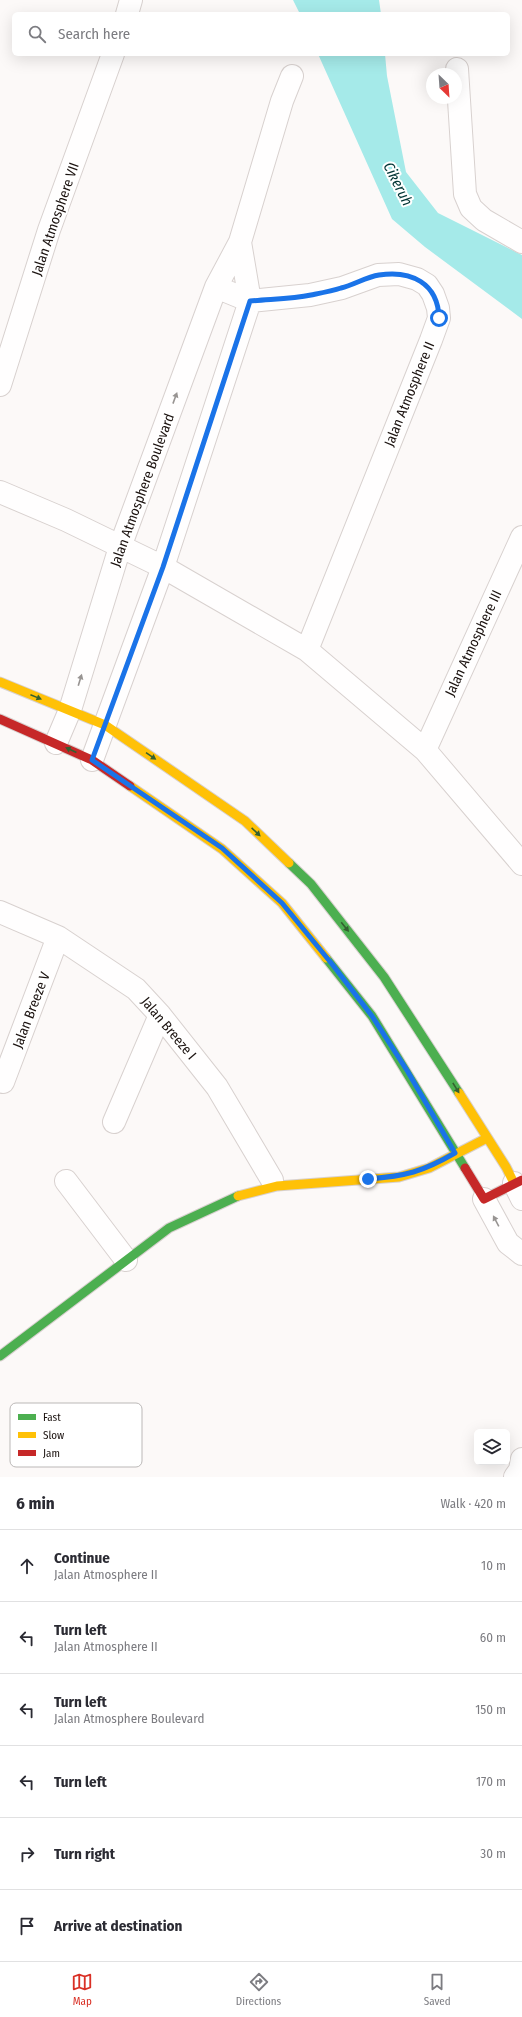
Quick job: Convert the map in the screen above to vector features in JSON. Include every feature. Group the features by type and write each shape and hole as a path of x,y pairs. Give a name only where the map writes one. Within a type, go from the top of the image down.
{"main road":[{"path":"0,682 105,725 245,821 311,884 384,977 519,1188 484,1199 455,1153 408,1072 372,1016 282,903 222,848 92,760 0,719"},
{"path":"0,1356 169,1228 245,1193 277,1186 399,1177 429,1168 455,1153 487,1138"}],"street":[{"path":"128,12 132,0"},
{"name":"Jalan Atmosphere VII","path":"0,385 49,230 112,56"},
{"name":"Jalan Atmosphere Boulevard","path":"56,743 70,710 120,547 216,287 240,242 271,138 292,76"},
{"path":"459,104 465,194 471,208 484,220 522,242"},
{"name":"Jalan Atmosphere Boulevard","path":"92,760 163,567 250,301 240,242"},
{"name":"Jalan Atmosphere II","path":"250,301 310,295 342,288 378,275 399,274 417,279 427,285 433,294 438,308 439,318 431,340 307,650"},
{"path":"216,287 250,301"},
{"path":"0,492 66,520 163,567 307,650 425,750 522,864"},
{"name":"Jalan Atmosphere III","path":"425,750 522,537"},
{"name":"Jalan Breeze I","path":"0,912 58,937 136,990 160,1015 217,1087 272,1180"},
{"name":"Jalan Breeze V","path":"3,1082 58,937"},
{"path":"114,1122 160,1015"},
{"path":"66,1181 126,1260"},
{"path":"484,1199 515,1248"},
{"path":"515,1477 520,1470 522,1459"}],"water":[{"path":"293,0 379,0 381,12 299,12"},
{"name":"Cikeruh","path":"319,56 385,56 387,76 406,172 438,213 522,255 522,319 425,247 392,219"}],"traffic: fast":[{"path":"289,863 311,884 384,977 459,1093"},
{"path":"326,958 372,1016 465,1168"},
{"path":"0,1356 169,1228 238,1196"}],"traffic: slow":[{"path":"0,682 105,725 245,821 289,863"},
{"path":"130,786 222,849 282,903 326,958"},
{"path":"459,1093 506,1167 514,1183"},
{"path":"238,1196 277,1186 399,1177 429,1168 487,1138"}],"traffic: jam":[{"path":"0,719 92,760 130,786"},
{"path":"465,1168 484,1199 522,1180"}],"route":[{"path":"368,1179 399,1177 429,1168 455,1153 408,1072 372,1016 282,903 222,848 92,760 163,567 250,301 310,295 342,288 378,275 399,274 417,279 427,285 433,294 438,308 439,318"}]}
